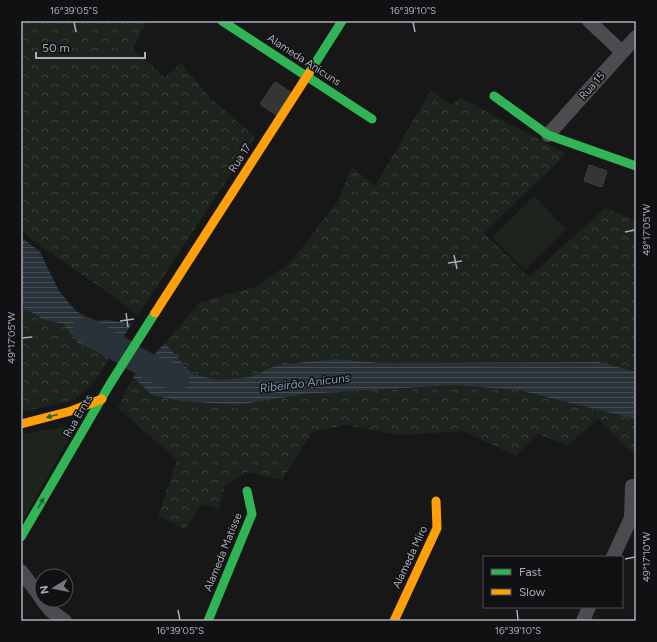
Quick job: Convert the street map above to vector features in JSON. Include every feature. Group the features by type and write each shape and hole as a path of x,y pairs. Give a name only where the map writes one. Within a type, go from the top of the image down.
{"street":[{"name":"Alameda Anicuns","path":"222,21 372,119"},
{"name":"Rua 17","path":"158,308 342,21"},
{"path":"589,21 622,52"},
{"name":"Rua 15","path":"548,135 636,37"},
{"path":"494,96 548,135 636,166"},
{"name":"Rua Ernts","path":"21,537 110,384 158,308"},
{"path":"21,424 71,411 102,399"},
{"path":"613,556 631,518 632,486"},
{"name":"Alameda Matisse","path":"208,621 252,514 247,490"},
{"name":"Alameda Miro","path":"394,621 437,528 436,501"},
{"path":"21,571 34,589"},
{"path":"48,608 65,621"},
{"path":"582,621 588,608"}],"green space":[{"path":"21,21 146,21 133,49 165,77 181,63 210,98 255,137 138,315 29,238 21,229"},
{"path":"431,90 451,105 461,98 566,154 484,233 529,277 605,208 636,220 636,372 599,362 382,363 335,359 278,365 250,377 218,380 192,374 165,343 200,302 255,287 291,262 337,202 352,167 375,186"},
{"path":"534,196 566,229 525,270 492,237"},
{"path":"21,306 44,320 64,324 78,343 98,351 108,360 95,381 75,400 21,412"},
{"path":"133,377 152,395 180,401 237,405 305,394 454,385 518,390 636,419 636,455 598,419 568,445 537,434 516,456 463,431 397,435 346,425 312,432 282,480 247,472 225,485 219,509 201,504 185,529 158,516 177,460 118,408"},
{"path":"77,425 21,524 21,434"}],"water":[{"path":"21,237 40,252 59,291 76,311 93,321 108,320 132,324 108,360 98,351 78,343 64,324 44,320 21,306"},
{"path":"165,343 192,374 218,380 250,377 278,365 335,359 382,363 599,362 636,372 636,419 518,390 454,385 305,394 237,405 180,401 152,395 133,377"}],"building":[{"path":"275,82 292,93 276,115 260,104"},
{"path":"589,165 607,171 602,187 584,181"}],"waterway":[{"name":"Ribeirão Anicuns","path":"86,330 153,369 177,378"}],"traffic: fast":[{"path":"222,21 372,119"},
{"path":"309,73 342,21"},
{"path":"494,96 548,135 636,166"},
{"path":"21,537 110,384 155,313"},
{"path":"208,621 252,514 247,491"}],"traffic: slow":[{"path":"155,313 309,73"},
{"path":"21,424 71,411 102,399"},
{"path":"394,621 437,528 436,501"}]}
